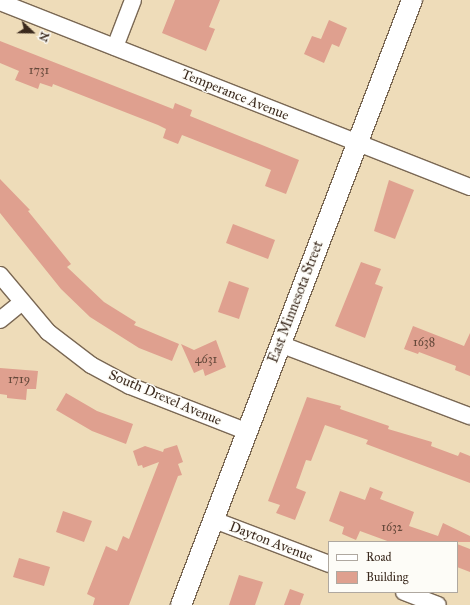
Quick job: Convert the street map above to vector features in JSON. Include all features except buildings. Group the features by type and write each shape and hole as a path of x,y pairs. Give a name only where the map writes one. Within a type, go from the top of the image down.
{"street":[{"path":"115,47 133,0"},
{"name":"East Minnesota Street","path":"181,605 412,0"},
{"name":"Temperance Avenue","path":"0,2 470,187"},
{"name":"South Drexel Avenue","path":"0,275 54,337 104,372 130,386 248,432"},
{"path":"0,320 22,302"},
{"path":"280,344 470,416"},
{"name":"Dayton Avenue","path":"214,520 328,564"},
{"path":"407,593 438,605"}]}
